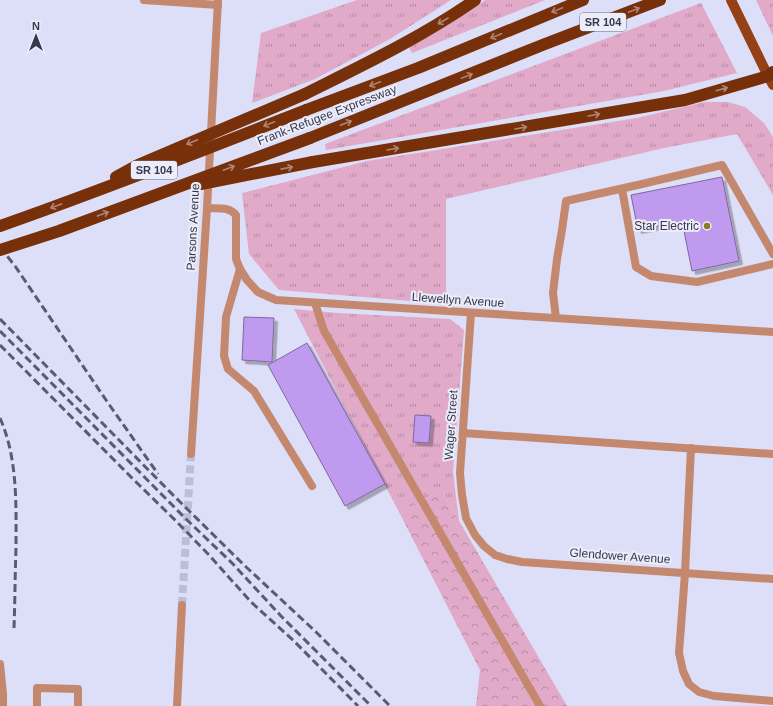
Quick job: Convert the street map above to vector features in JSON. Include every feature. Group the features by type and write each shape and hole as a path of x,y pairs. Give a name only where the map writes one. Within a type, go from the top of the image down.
{"highway":[{"path":"76,198 138,165 305,94 386,54 450,18 475,0"},
{"name":"Frank-Refugee Expressway","path":"0,226 158,168 418,68 583,0"},
{"name":"Frank-Refugee Expressway","path":"0,250 59,231 310,138 545,44 660,0"},
{"path":"166,191 313,162 685,100 771,78"}],"main road":[{"path":"731,0 749,38 771,78"}],"street":[{"path":"144,0 218,2"},
{"name":"Parsons Avenue","path":"191,454 207,208 218,2"},
{"path":"556,318 553,293 566,201 722,165 773,254"},
{"path":"622,189 636,267 651,276 697,282 773,264"},
{"name":"Llewellyn Avenue","path":"207,208 227,209 233,211 236,215 236,259 240,269 247,280 258,292 276,300 773,332"},
{"path":"240,269 226,316 224,356 228,369 254,391 312,486"},
{"path":"316,303 324,331 540,706"},
{"name":"Wager Street","path":"471,313 460,472 466,518 475,535"},
{"path":"463,433 773,454"},
{"path":"692,448 679,653 683,671 690,684 699,692 714,696 773,701"},
{"name":"Glendower Avenue","path":"475,535 484,546 495,555 522,562 773,579"},
{"path":"176,706 182,605"},
{"path":"0,664 3,706"},
{"path":"37,706 37,688 78,689 78,706"}],"green space":[{"path":"357,0 451,0 390,39 315,79 252,103 261,33"},
{"path":"485,0 545,0 412,53 409,47 448,25"},
{"path":"756,0 773,0 773,36"},
{"path":"701,3 737,73 664,91 326,150 325,144"},
{"path":"704,102 728,102 745,107 764,123 773,137 773,195 737,134 664,148 446,199 446,304 279,290 249,254 242,193 367,161 637,118"},
{"path":"294,309 450,319 464,330 453,472 459,521 441,490 400,514"},
{"path":"441,490 567,706 476,706 480,670 400,514"}],"building":[{"name":"Star Electric","path":"722,177 739,261 692,271 682,221 638,230 631,195"},
{"path":"244,317 274,318 272,362 242,360"},
{"path":"307,343 385,484 345,506 268,365"},
{"path":"415,415 431,416 429,443 413,442"}],"tunnel":[{"path":"182,605 191,454"}],"railway":[{"path":"0,247 15,266 158,474"},
{"path":"0,319 173,495 244,565 316,632 390,706"},
{"path":"0,331 186,519 232,563 281,616 371,706"},
{"path":"0,345 177,522 251,602 294,641 358,706"},
{"path":"0,418 10,450 15,482 16,548 14,628"}],"place":[{"name":"Star Electric","path":"707,226"}]}
